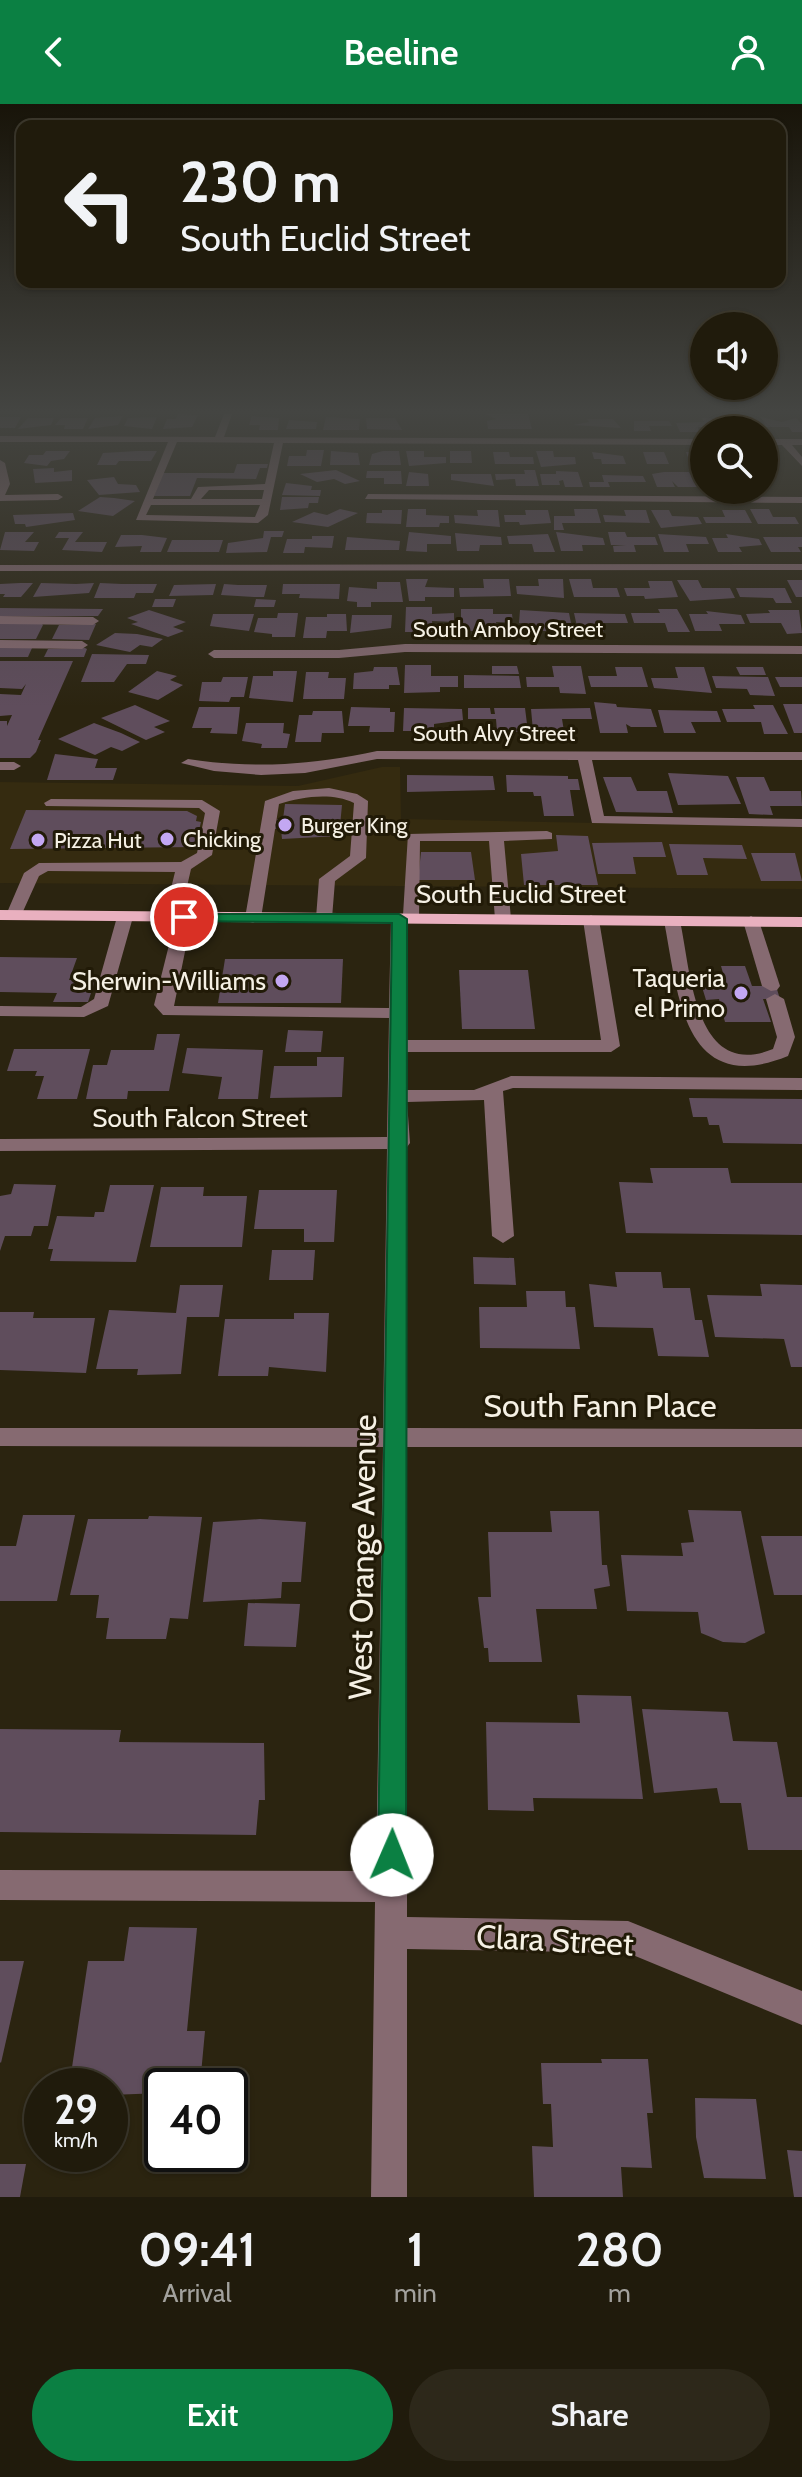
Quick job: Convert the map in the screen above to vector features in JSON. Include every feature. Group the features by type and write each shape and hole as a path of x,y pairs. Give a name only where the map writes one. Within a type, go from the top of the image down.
{"main road":[{"name":"South Euclid Street","path":"7,915 802,922"}],"street":[{"path":"143,512 140,518 145,520 258,520 261,512"},
{"path":"0,568 802,567"},
{"path":"0,620 93,621"},
{"path":"0,644 82,645"},
{"name":"South Amboy Street","path":"214,654 339,654 405,648 802,650"},
{"name":"South Alvy Street","path":"188,763 243,773 311,770 377,755 802,756"},
{"path":"584,756 597,820 798,823 802,839"},
{"path":"253,918 272,801 285,797 350,795 361,801 358,858 327,879 324,918"},
{"path":"7,915 32,873 45,866 184,867 204,855 213,811 202,804 51,803"},
{"path":"503,919 496,836 547,836"},
{"name":"West Orange Avenue","path":"389,2197 398,1440 398,1013 405,919 413,837 496,836"},
{"path":"184,867 163,1005 169,1011 398,1013"},
{"path":"0,1011 84,1012 102,1002 125,917"},
{"path":"398,1046 611,1046 591,920"},
{"path":"672,921 697,1027 708,1046 741,1059 764,1059 781,1052 786,1037 751,921"},
{"path":"397,1096 477,1096 511,1082 802,1084"},
{"path":"493,1088 503,1236"},
{"name":"South Falcon Street","path":"0,1145 400,1143"},
{"name":"South Fann Place","path":"0,1437 398,1440 802,1438"},
{"path":"0,1885 392,1887"},
{"name":"Clara Street","path":"391,1933 628,1937 802,2008"}],"shaded area":[{"path":"382,767 400,767 401,819 802,827 802,889 0,883 0,782 298,786"}],"building":[{"path":"83,512 119,512 113,516"},
{"path":"314,512 327,515 334,512 358,513 328,527 292,522"},
{"path":"402,512 401,524 366,523 367,513"},
{"path":"408,512 449,516 449,523 440,523 439,527 406,527"},
{"path":"477,512 498,512 500,527 455,523 454,515 478,516"},
{"path":"525,512 548,512 551,523 520,525 519,522 505,522 504,515 526,515"},
{"path":"574,512 598,512 601,523 562,523 564,530 554,530 554,516 575,516"},
{"path":"625,512 647,512 650,523 605,522 603,515 626,516"},
{"path":"652,512 698,517 702,524 661,528"},
{"path":"723,512 746,512 752,523 706,523 703,517 725,517"},
{"path":"751,512 770,512 773,517 795,517 799,524 758,524"},
{"path":"73,513 75,520 26,527 25,524 15,524 13,515"},
{"path":"264,531 284,531 282,537 271,537 267,552 226,553 228,543 263,538"},
{"path":"5,532 34,532 25,542 39,542 34,551 0,550"},
{"path":"59,532 83,532 75,542 107,542 102,552 62,550 69,538 55,538"},
{"path":"409,532 451,536 451,544 427,544 427,552 406,551"},
{"path":"556,532 603,538 605,545 582,545 583,551 561,551"},
{"path":"608,532 625,532 627,537 655,537 658,545 634,545 636,552 614,552 613,546 626,545 611,545"},
{"path":"455,533 501,537 502,545 480,545 479,551 457,551"},
{"path":"548,534 555,552 534,552 532,544 509,544 507,536"},
{"path":"658,534 706,537 709,544 686,544 689,552 664,552"},
{"path":"726,534 759,539 762,545 739,547 742,552 718,552 712,538 728,538"},
{"path":"121,535 167,538 161,552 140,552 142,546 115,547"},
{"path":"312,536 334,536 332,548 305,547 304,553 283,553 287,539 312,539"},
{"path":"347,537 400,541 399,550 345,550"},
{"path":"763,537 802,537 802,547 798,547 801,552 771,552"},
{"path":"172,540 223,540 219,552 167,552"},
{"path":"406,579 428,579 425,587 454,588 454,597 425,597 425,601 409,601"},
{"path":"483,579 509,579 511,596 460,597 459,588 484,588"},
{"path":"538,579 563,579 564,598 517,594 516,586 539,586"},
{"path":"569,579 591,579 593,588 617,588 620,597 574,597"},
{"path":"677,580 698,580 702,588 730,588 735,598 690,601"},
{"path":"787,580 802,580 802,597 796,597"},
{"path":"648,581 672,581 678,597 645,599 644,596 627,596 624,588 650,588"},
{"path":"377,582 400,582 403,602 371,602 371,607 357,607 357,602 347,601 349,587 377,589"},
{"path":"33,583 21,597 3,597 5,594 0,594 0,584"},
{"path":"41,583 94,583 89,593 33,597"},
{"path":"100,583 157,584 153,593 136,593 134,598 94,598"},
{"path":"216,584 213,595 169,596 174,585"},
{"path":"224,584 267,585 264,597 254,597 221,595"},
{"path":"283,584 340,584 339,599 299,598 300,594 282,594"},
{"path":"736,588 785,588 792,603 776,603 773,598 740,597"},
{"path":"155,599 176,599 173,607 152,607"},
{"path":"256,599 276,600 274,607 254,607"},
{"path":"406,607 432,607 432,614 454,613 454,622 432,621 433,632 405,632"},
{"path":"0,608 103,609 98,616 0,616"},
{"path":"461,609 493,609 493,614 512,614 513,623 496,622 497,627 488,627 488,631 461,631"},
{"path":"658,609 677,609 690,632 668,632 665,623 634,623 631,613 660,613"},
{"path":"149,610 186,622 173,627 184,631 168,637 131,624 138,622 127,618"},
{"path":"520,610 569,613 571,623 545,623 546,631 521,631 520,624 535,624 519,623"},
{"path":"768,610 799,610 802,633 787,634 781,623 750,623 746,614 770,613"},
{"path":"706,611 741,615 745,624 719,624 722,631 695,631 689,614 708,614"},
{"path":"278,613 298,613 295,637 272,637 272,634 254,632 258,618 277,618"},
{"path":"574,613 625,614 628,623 602,623 604,631 578,631"},
{"path":"213,614 254,614 249,631 210,626"},
{"path":"327,614 346,614 347,631 327,631 326,638 303,638 306,617 327,617"},
{"path":"352,615 392,615 391,628 350,633"},
{"path":"0,624 43,625 36,639 0,639"},
{"path":"96,624 89,640 52,639 59,625"},
{"path":"115,633 163,639 152,647 140,645 130,652 96,645"},
{"path":"0,648 32,648 28,657 0,657"},
{"path":"48,649 87,649 84,657 44,657"},
{"path":"92,654 149,655 146,664 127,664 114,682 81,682"},
{"path":"0,661 73,661 38,740 41,740 36,752 30,758 0,758 0,721 7,721 7,726 12,715 0,716 0,694 21,695 26,684 22,689 0,688"},
{"path":"405,665 431,665 431,676 458,676 458,687 440,687 440,692 404,693"},
{"path":"492,666 517,666 519,674 492,674"},
{"path":"552,666 581,666 586,694 560,693 559,687 527,687 526,677 554,677"},
{"path":"374,667 397,667 400,685 389,685 389,689 353,689 354,673 373,671"},
{"path":"615,667 642,667 648,687 591,687 588,676 617,676"},
{"path":"675,667 704,667 712,693 654,688 651,678 678,678"},
{"path":"736,667 763,667 766,675 740,675"},
{"path":"157,671 177,676 170,680 183,685 158,700 128,692"},
{"path":"273,671 297,671 293,702 249,698 253,676 273,676"},
{"path":"306,672 329,672 328,678 346,678 344,699 303,699"},
{"path":"464,675 519,676 521,688 464,688"},
{"path":"712,676 768,677 775,696 750,695 747,689 716,688"},
{"path":"223,677 248,677 244,697 231,697 229,702 199,701 202,682 221,682"},
{"path":"775,677 802,677 802,687 780,687"},
{"path":"594,702 651,709 657,727 631,727 626,724 628,733 600,733"},
{"path":"783,704 802,704 802,733 794,733"},
{"path":"135,705 170,721 154,727 165,732 146,740 101,718"},
{"path":"753,705 773,705 788,734 764,734 761,722 727,722 722,709 755,709"},
{"path":"199,707 240,707 237,734 210,733 212,728 192,728"},
{"path":"351,707 390,708 390,712 395,712 394,732 369,732 370,726 348,726"},
{"path":"404,708 462,709 463,720 434,724 434,731 403,731"},
{"path":"468,708 490,708 491,714 495,714 494,708 525,708 528,732 497,732 496,719 468,719"},
{"path":"590,708 592,719 562,719 564,731 533,731 531,709"},
{"path":"658,710 717,711 721,722 691,722 696,733 664,733"},
{"path":"313,711 342,711 344,733 322,733 321,742 295,742 299,715 312,715"},
{"path":"94,723 140,742 122,751 111,747 95,755 58,739"},
{"path":"246,723 284,723 283,733 290,734 287,748 261,748 262,744 242,741"},
{"path":"55,754 98,759 95,768 117,768 113,780 47,780"},
{"path":"668,773 728,776 741,804 678,805"},
{"path":"407,775 493,776 495,790 407,792"},
{"path":"506,775 568,776 568,779 578,779 580,790 570,790 574,816 544,816 541,796 534,796 533,792 507,792"},
{"path":"603,777 631,777 637,791 667,791 673,813 616,812"},
{"path":"736,777 764,777 770,791 801,791 802,806 770,806 773,815 749,814"},
{"path":"285,804 342,805 339,836 282,839 281,829 275,829 277,819 283,819"},
{"path":"26,810 187,811 201,822 195,847 10,849"},
{"path":"556,835 588,836 598,885 524,885 521,854 558,851"},
{"path":"662,842 666,857 633,857 636,874 598,874 592,843"},
{"path":"669,844 742,845 747,859 703,858 708,875 677,875"},
{"path":"421,852 471,852 475,880 418,880"},
{"path":"751,853 795,853 802,881 761,881"},
{"path":"0,957 77,958 69,980 95,981 88,1002 53,1002 57,993 0,992"},
{"name":"Sherwin-Williams","path":"225,959 343,959 341,1003 218,1003"},
{"name":"Taqueria el Primo","path":"721,966 745,966 752,986 776,986 780,999 763,999 771,1022 725,1022 719,999 706,1000 702,987 727,987"},
{"path":"459,970 528,970 535,1029 462,1029"},
{"path":"288,1030 323,1031 321,1052 285,1052"},
{"path":"157,1034 180,1034 169,1091 128,1091 127,1099 86,1099 93,1065 107,1065 111,1050 154,1050"},
{"path":"187,1048 263,1050 258,1099 218,1099 222,1077 182,1073"},
{"path":"14,1049 90,1049 77,1099 37,1099 44,1076 35,1076 37,1071 7,1071"},
{"path":"317,1057 344,1057 342,1097 270,1098 274,1066 317,1066"},
{"path":"689,1098 802,1099 802,1144 723,1143 719,1125 709,1125 707,1117 693,1117"},
{"path":"650,1168 728,1168 731,1183 802,1183 802,1235 626,1233 619,1182 653,1183"},
{"path":"14,1184 56,1185 48,1226 34,1226 31,1236 5,1236 0,1251 0,1196 11,1194"},
{"path":"110,1185 154,1185 136,1262 50,1261 53,1249 48,1249 57,1216 94,1217 95,1212 104,1212"},
{"path":"161,1187 204,1187 203,1196 247,1196 242,1247 150,1247"},
{"path":"259,1190 337,1190 334,1242 304,1242 304,1229 254,1229"},
{"path":"272,1250 315,1250 313,1280 269,1280"},
{"path":"473,1257 514,1258 516,1285 474,1284"},
{"path":"615,1272 661,1272 663,1288 690,1288 695,1320 702,1320 709,1357 658,1356 653,1328 594,1327 589,1284 617,1287"},
{"path":"760,1284 802,1285 802,1367 791,1367 784,1339 715,1337 707,1295 762,1296"},
{"path":"180,1285 223,1285 219,1317 187,1317 181,1374 137,1375 138,1369 96,1369 109,1310 176,1313"},
{"path":"526,1291 565,1291 566,1307 575,1307 580,1349 480,1348 479,1307 527,1307"},
{"path":"0,1312 34,1312 33,1318 95,1318 86,1373 0,1370"},
{"path":"294,1313 329,1313 326,1372 269,1367 268,1376 218,1376 225,1319 294,1319"},
{"path":"688,1510 741,1511 765,1633 745,1643 723,1642 701,1633 698,1612 627,1611 621,1555 683,1556 681,1543 694,1542"},
{"path":"550,1511 599,1511 602,1565 607,1565 610,1586 594,1589 597,1609 536,1609 542,1662 489,1662 488,1648 484,1648 478,1597 491,1597 488,1532 552,1532"},
{"path":"23,1515 75,1515 57,1601 0,1601 0,1546 16,1546"},
{"path":"149,1516 202,1517 188,1619 170,1618 166,1639 106,1639 109,1618 96,1618 99,1595 70,1595 88,1519 148,1519"},
{"path":"260,1519 306,1522 301,1582 282,1582 281,1598 203,1602 213,1522"},
{"path":"761,1536 802,1536 802,1595 774,1595"},
{"path":"248,1603 300,1604 296,1647 244,1646"},
{"path":"577,1695 631,1696 643,1799 533,1798 534,1811 488,1810 486,1722 580,1723"},
{"path":"642,1709 728,1712 733,1741 777,1742 787,1797 802,1797 802,1850 748,1850 741,1803 720,1803 717,1788 654,1793"},
{"path":"0,1729 121,1730 119,1742 264,1743 265,1800 259,1800 256,1835 0,1832"},
{"path":"129,1927 197,1928 187,2031 205,2031 202,2068 144,2068 144,2094 128,2094 128,2068 72,2068 88,1961 124,1961"},
{"path":"0,1961 24,1961 1,2063 0,2062"},
{"path":"601,2059 648,2059 653,2113 647,2113 652,2168 621,2167 623,2197 534,2197 532,2146 553,2147 551,2104 543,2104 541,2063 602,2063"},
{"path":"695,2098 756,2099 766,2179 704,2178 696,2137"},
{"path":"787,2150 802,2151 802,2197 794,2197"},
{"path":"0,2164 24,2164 20,2197 0,2197"}],"place":[{"name":"Burger King","path":"285,825"},
{"name":"Chicking","path":"167,839"},
{"name":"Pizza Hut","path":"38,840"},
{"name":"Sherwin-Williams","path":"282,981"},
{"name":"Taqueria el Primo","path":"741,993"}],"route":[{"path":"184,917 399,919 398,1440 392,1855"}]}
